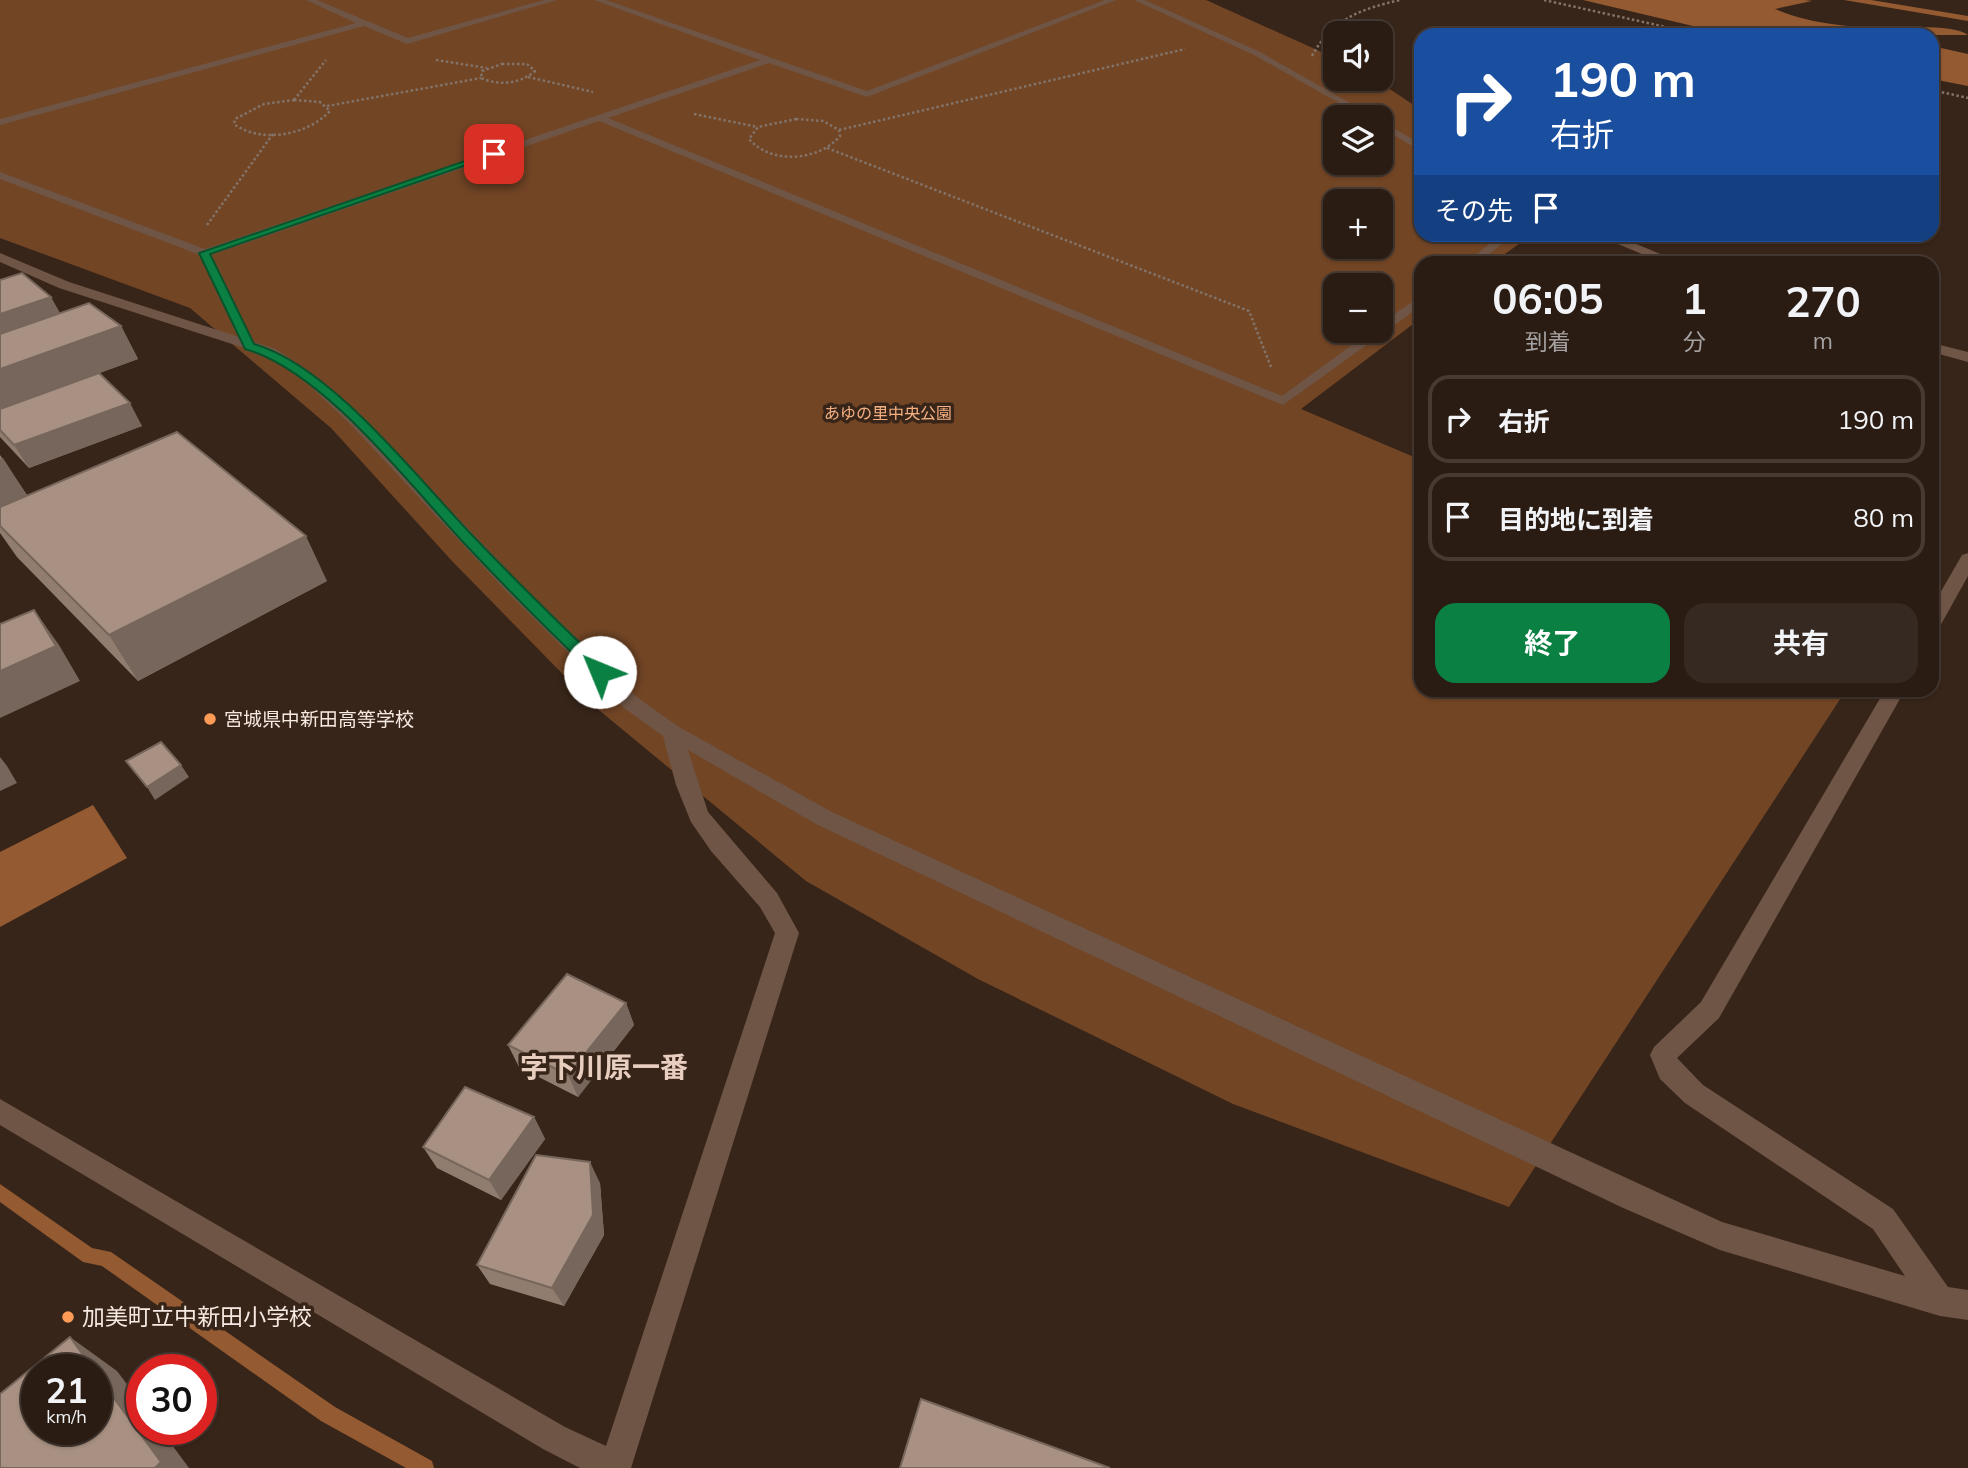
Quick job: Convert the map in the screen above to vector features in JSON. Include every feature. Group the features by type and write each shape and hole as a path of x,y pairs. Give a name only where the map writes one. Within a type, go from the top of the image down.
{"street":[{"path":"1621,242 1657,256"},
{"path":"0,257 64,285 271,352 313,381 358,423 515,589 631,703 672,732 824,818 1630,1197 1720,1236 1954,1303"},
{"path":"38,294 64,285"},
{"path":"1939,349 1968,357"},
{"path":"1939,611 1968,559"},
{"path":"1891,697 1710,1010 1663,1055 1669,1071 1694,1094 1883,1219 1954,1303"},
{"path":"0,1111 519,1417 615,1468 787,933 780,912 700,817 687,785 672,732"}],"lane":[{"path":"310,0 407,41 553,0"},
{"path":"598,0 867,94 1112,0"},
{"path":"1138,0 1197,24 1291,71 1349,105"},
{"path":"0,122 364,23"},
{"path":"0,175 205,253 768,60"},
{"path":"599,118 1283,401 1362,343"},
{"path":"1393,131 1414,144"},
{"path":"1480,256 1499,242"},
{"path":"205,253 249,346"},
{"path":"1393,320 1414,305"}],"path":[{"path":"1291,71 1310,61 1322,34 1357,9 1400,0"},
{"path":"1544,0 1671,28"},
{"path":"839,130 838,141 827,148 803,154 772,154 760,150 749,139 758,127 782,120 823,121 839,130 1186,49"},
{"path":"294,100 334,52"},
{"path":"327,106 330,111 327,117 318,123 273,134 246,132 234,124 235,119 251,108 294,100 327,106 481,78 492,82 511,82 528,77 535,68 527,64 502,64 482,71 481,78"},
{"path":"1939,92 1968,98"},
{"path":"190,248 273,134"},
{"path":"827,148 1249,311 1283,401"}],"green space":[{"name":"あゆの里中央公園","path":"0,0 1206,0 1323,53 1323,91 1393,91 1414,105 1414,242 1521,242 1502,256 1414,256 1414,323 1393,339 1393,273 1323,273 1323,343 1388,343 1301,409 1414,457 1414,697 1841,697 1509,1207 1233,1104 978,979 806,881 594,706 452,561 331,428 190,308 0,238"}],"shaded area":[{"path":"1583,0 1805,0 1812,1 1775,9 1811,20 1877,28 1701,28"},
{"path":"1844,0 1871,0 1968,16 1968,21"},
{"path":"1939,28 1960,31 1968,35 1939,35"},
{"path":"1939,48 1968,54 1968,86 1939,80"},
{"path":"93,805 127,858 0,927 0,852"}],"building":[{"path":"22,273 51,297 0,314 0,280"},
{"path":"89,303 121,326 0,369 0,334"},
{"path":"99,373 130,403 14,445 0,430 0,409"},
{"path":"177,432 306,536 109,635 0,526 0,507"},
{"path":"34,610 56,646 0,671 0,624"},
{"path":"161,742 181,765 147,787 126,761"},
{"path":"567,974 626,1003 568,1075 508,1045"},
{"path":"465,1087 534,1117 489,1180 423,1147"},
{"path":"536,1155 590,1162 593,1215 552,1288 477,1265"},
{"path":"70,1337 82,1354 49,1354"},
{"path":"21,1377 21,1445 112,1445 112,1396 126,1415 126,1445 148,1445 161,1462 155,1468 0,1468 0,1394"},
{"path":"921,1399 1110,1468 900,1468"}],"waterway":[{"path":"0,1192 89,1256 105,1258 328,1414 425,1468"}],"place":[{"name":"宮城県中新田高等学校","path":"210,719"},
{"name":"加美町立中新田小学校","path":"68,1317"}],"district":[{"name":"字下川原一番","path":"604,1067"}],"route":[{"path":"494,154 205,253 249,346 271,352 313,381 358,423 515,589 600,672"}]}
